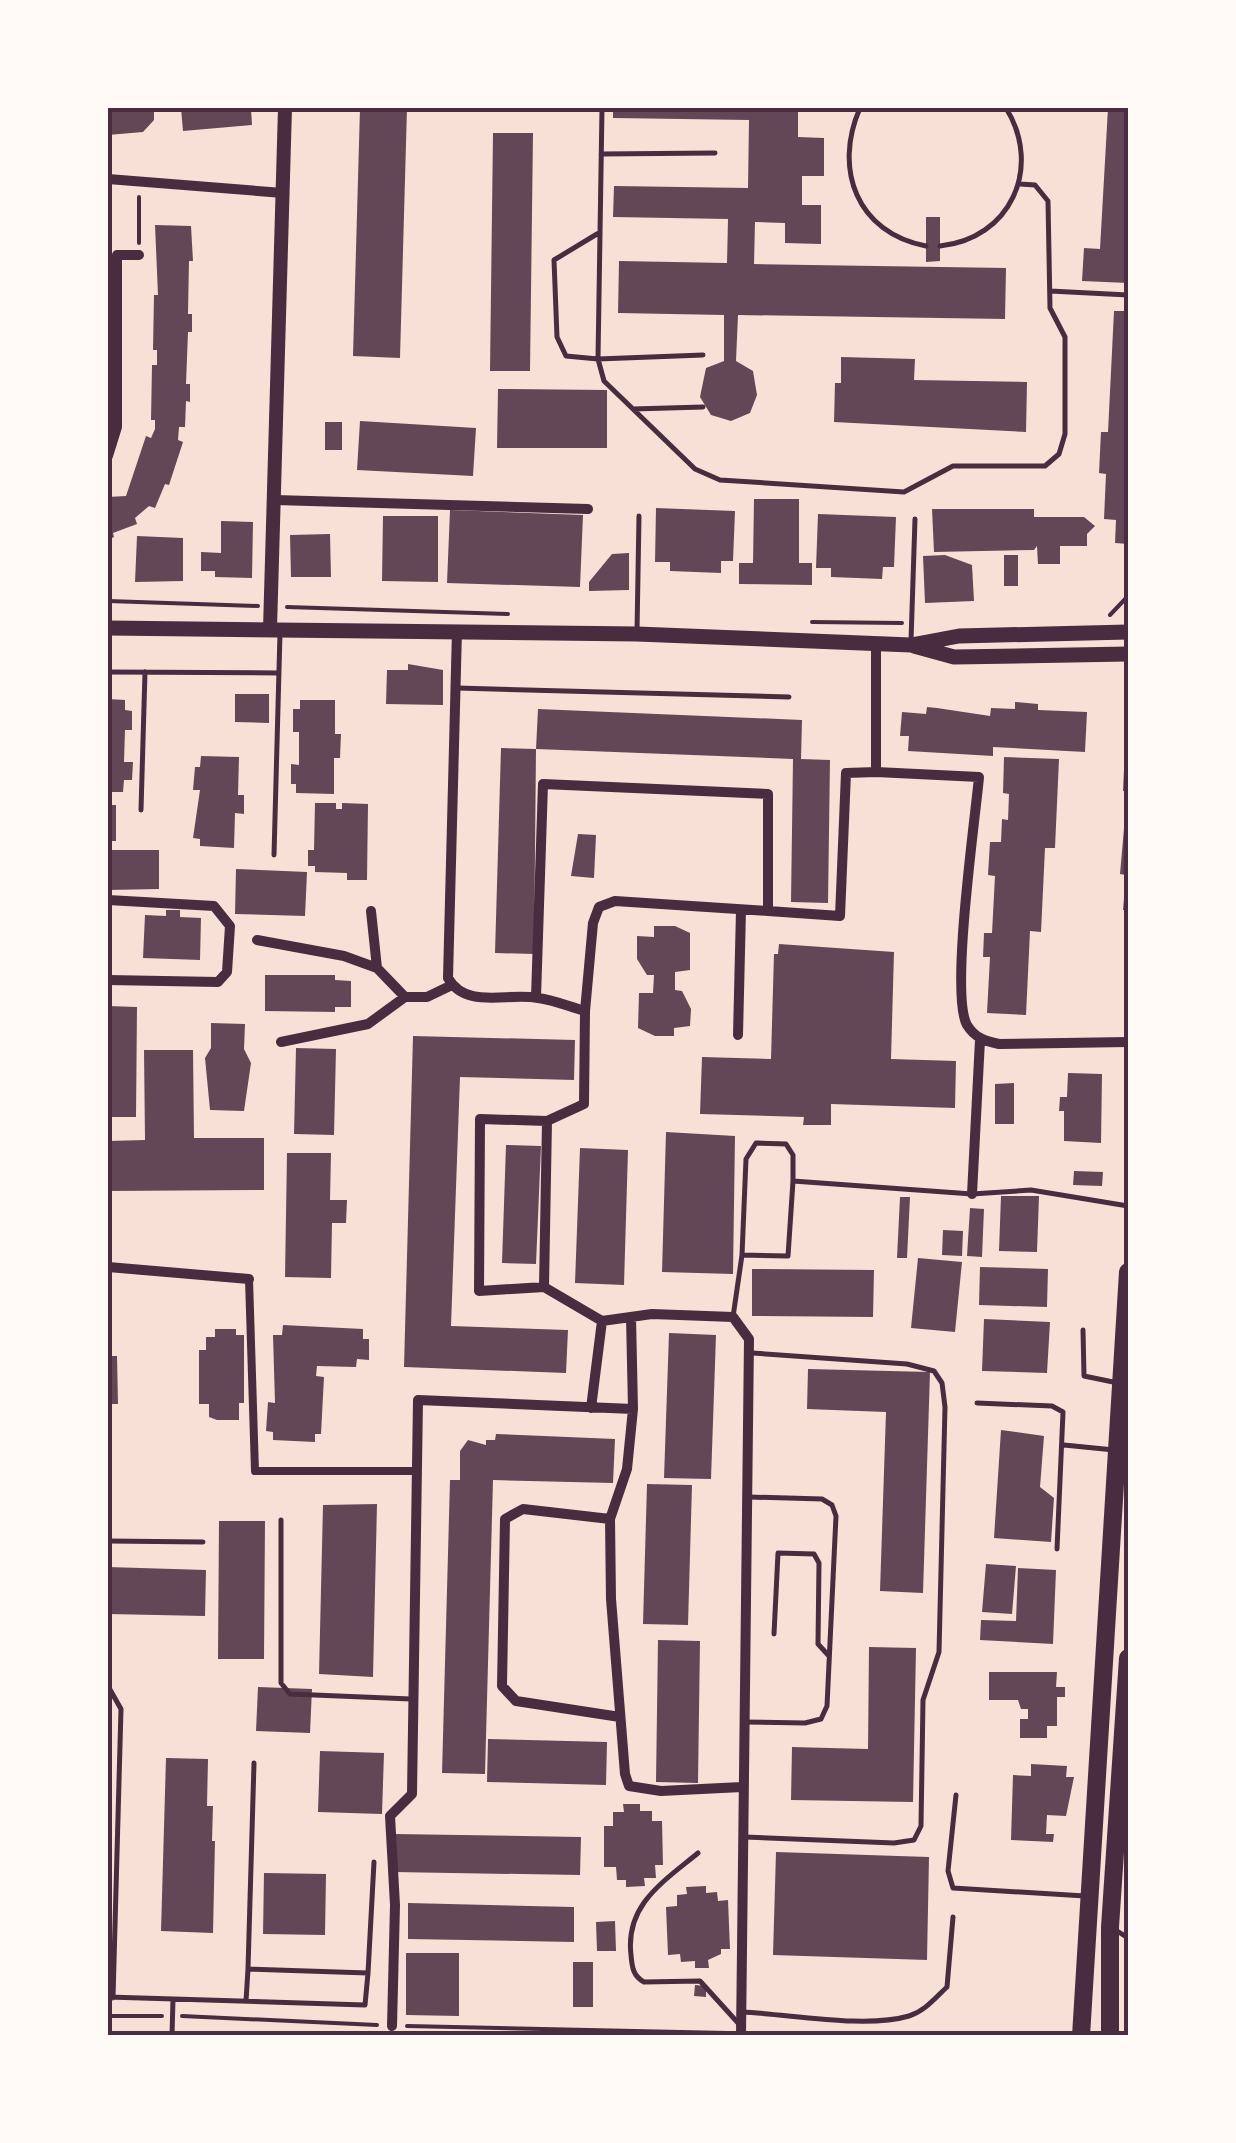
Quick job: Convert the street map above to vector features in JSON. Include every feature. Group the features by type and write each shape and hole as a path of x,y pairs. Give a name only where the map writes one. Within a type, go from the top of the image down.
{"main road":[{"path":"108,628 457,630 911,645 959,636 1128,632"},
{"path":"911,645 954,657 1128,654"},
{"path":"1081,2036 1128,1272"},
{"path":"1110,2036 1110,1927 1113,1896 1122,1867 1128,1658"}],"street":[{"path":"275,629 274,500 285,108"},
{"path":"108,180 283,192"},
{"path":"108,456 118,427 118,255 139,255"},
{"path":"274,500 588,509"},
{"path":"457,630 448,978 452,985 472,997 536,997 585,1012"},
{"path":"876,644 876,772"},
{"path":"741,2031 749,1339 733,1317 602,1320 544,1287 478,1291 480,1119 547,1121 584,1104 585,1012 593,923 600,907 615,902 840,916 846,773 979,777 961,985 965,1023 980,1040 999,1044 1128,1042"},
{"path":"536,997 544,784 768,794 768,911"},
{"path":"108,900 214,906 230,926 227,972 218,982 108,980"},
{"path":"738,1036 741,910"},
{"path":"371,911 378,968"},
{"path":"258,940 311,947 378,968 405,996 427,998 452,985"},
{"path":"282,1042 368,1024 405,996"},
{"path":"972,1194 980,1040"},
{"path":"544,1287 547,1121"},
{"path":"108,1267 249,1279 255,1471 417,1471"},
{"path":"631,1317 633,1410 627,1470 610,1518 620,1717 629,1786 661,1790 742,1787"},
{"path":"591,1408 602,1320"},
{"path":"392,2026 395,1905 390,1816 412,1794 418,1400 633,1410"},
{"path":"610,1518 523,1509 505,1520 502,1686 516,1701 620,1717"}],"lane":[{"path":"602,108 597,234 598,358 604,381 695,469 720,480 904,492 953,466 1044,466 1058,454 1065,434 1065,336 1054,321 1050,291 1048,201 1035,185 1020,184"},
{"path":"860,108 848,144 850,178 856,196 864,211 888,234 926,246"},
{"path":"940,246 963,244 997,223 1020,184 1019,138 1006,108"},
{"path":"601,154 715,154"},
{"path":"597,234 554,260 556,338 566,356 703,356"},
{"path":"1050,291 1128,296"},
{"path":"634,409 703,408"},
{"path":"638,634 639,516"},
{"path":"911,645 915,519"},
{"path":"274,855 279,672 275,629"},
{"path":"108,672 279,672"},
{"path":"141,810 145,672"},
{"path":"457,688 789,696"},
{"path":"733,1317 742,1255 748,1152 756,1143 786,1144 793,1155 788,1256 742,1255"},
{"path":"793,1180 972,1194 1031,1190 1128,1206"},
{"path":"1083,1330 1084,1376 1121,1384"},
{"path":"742,1837 894,1843 914,1840 921,1826 923,1700 939,1652 945,1407 942,1383 934,1370 907,1364 749,1353"},
{"path":"977,1403 1052,1406 1062,1412 1064,1445 1057,1549"},
{"path":"1064,1445 1117,1450"},
{"path":"742,1722 805,1723 820,1719 827,1706 836,1516 832,1505 822,1499 746,1497"},
{"path":"281,1520 282,1683 290,1694 412,1699"},
{"path":"108,1542 203,1542"},
{"path":"774,1634 778,1554 814,1554 819,1563 818,1644 829,1656"},
{"path":"108,1686 121,1709 110,1998 365,2005 374,1862"},
{"path":"246,2001 254,1763"},
{"path":"956,1795 948,1871 953,1888 1113,1896"},
{"path":"698,1853 635,1910 630,1929 632,1966 636,1978 644,1982 700,1982 741,2031"},
{"path":"742,2012 876,2019 908,2016 924,2009 947,1988 954,1917"},
{"path":"1110,1927 1128,1938"},
{"path":"248,1969 368,1973"},
{"path":"172,1999 172,2036"}],"path":[{"path":"139,183 139,255"},
{"path":"108,2016 842,2036"}],"building":[{"path":"108,108 154,108 154,120 143,132 108,135"},
{"path":"181,108 251,108 252,125 183,131"},
{"path":"360,108 407,108 400,358 353,356"},
{"path":"613,108 798,108 798,137 824,138 824,176 802,176 802,205 821,205 821,244 785,243 785,223 755,222 754,264 1006,268 1005,319 738,315 736,361 753,371 757,395 750,413 731,421 711,415 700,397 706,368 724,361 724,315 618,313 619,261 727,263 728,219 613,217 614,186 748,188 749,120 613,118"},
{"path":"1108,108 1128,108 1128,283 1082,281 1084,248 1100,249"},
{"path":"493,133 533,133 530,371 490,371"},
{"path":"926,217 940,217 940,261 926,262"},
{"path":"155,225 191,226 193,261 189,261 188,314 192,314 192,332 188,332 186,384 190,384 190,402 186,401 185,427 179,427 178,440 183,442 169,485 165,484 155,508 149,506 135,518 137,524 113,533 114,537 108,540 108,497 126,496 146,436 151,438 155,429 155,420 151,420 152,365 157,365 157,350 153,350 154,295 158,295"},
{"path":"1114,311 1128,311 1128,544 1115,543 1116,520 1104,519 1106,474 1099,473 1101,432 1108,432"},
{"path":"841,357 915,359 914,380 1027,382 1026,432 834,422 835,383 841,383"},
{"path":"498,389 607,390 607,448 497,448"},
{"path":"360,421 476,428 473,476 357,470"},
{"path":"325,422 342,422 342,450 325,450"},
{"path":"754,499 799,499 799,563 812,563 812,585 739,584 739,563 753,563"},
{"path":"656,508 735,511 733,561 721,561 721,573 670,571 670,562 655,562"},
{"path":"932,509 1034,509 1034,517 1084,517 1095,526 1087,534 1087,546 1060,546 1060,564 1038,564 1037,546 1034,550 934,552"},
{"path":"450,510 583,515 580,587 447,583"},
{"path":"818,514 896,517 894,567 883,567 882,579 831,577 831,568 816,568"},
{"path":"383,516 438,516 438,582 382,581"},
{"path":"221,521 253,522 252,578 215,577 215,571 201,571 201,552 221,553"},
{"path":"330,534 331,577 291,577 290,535"},
{"path":"137,536 183,538 183,581 135,582"},
{"path":"629,553 629,590 589,591 589,582 612,554"},
{"path":"945,555 972,565 974,601 925,603 923,556"},
{"path":"1004,555 1018,555 1018,586 1004,586"},
{"path":"408,664 443,670 443,705 386,704 387,670 408,670"},
{"path":"235,694 269,694 269,723 235,722"},
{"path":"108,699 125,700 125,710 132,711 132,730 125,730 124,762 133,762 132,780 124,780 123,792 108,792"},
{"path":"300,700 335,700 335,734 341,734 340,758 334,758 334,794 296,793 296,784 291,784 291,764 299,765 299,732 293,732 293,709 300,709"},
{"path":"1015,702 1038,704 1038,710 1087,712 1085,752 993,747 993,756 908,751 909,736 900,736 902,712 926,714 927,707 990,716 991,708 1015,709"},
{"path":"538,709 802,720 801,759 830,760 828,903 791,902 793,759 536,749"},
{"path":"501,748 536,749 534,954 495,953"},
{"path":"201,756 239,757 238,795 244,795 244,814 235,813 234,848 200,846 200,839 193,838 200,790 193,790 195,767 200,767"},
{"path":"1004,757 1059,759 1055,848 1045,848 1041,932 1030,931 1026,1015 987,1013 990,957 983,957 984,933 992,933 995,876 988,875 990,842 1001,842 1002,819 1008,820 1009,794 1003,793"},
{"path":"1124,769 1128,769 1128,792 1123,791"},
{"path":"315,803 336,803 336,809 342,809 342,803 368,804 367,880 347,880 347,873 315,872 315,866 308,866 308,850 314,850"},
{"path":"108,805 116,805 116,841 108,841"},
{"path":"1125,817 1128,910 1123,910 1126,875 1120,874"},
{"path":"578,834 596,835 594,878 571,876"},
{"path":"108,850 159,850 159,889 108,890"},
{"path":"236,869 307,872 305,916 235,914"},
{"path":"166,910 180,910 180,917 201,918 200,960 143,958 145,915 166,916"},
{"path":"654,926 675,926 690,933 690,970 675,972 675,990 682,991 691,1009 690,1026 674,1028 674,1036 655,1036 638,1028 639,993 653,993 654,975 647,975 637,959 637,936 654,937"},
{"path":"779,944 894,952 891,1059 956,1061 955,1108 831,1104 831,1125 803,1125 804,1117 700,1114 702,1057 771,1059 774,954 778,954"},
{"path":"265,975 335,975 335,980 351,981 351,1007 335,1007 335,1012 265,1011"},
{"path":"108,1006 137,1007 136,1117 108,1117"},
{"path":"211,1023 245,1024 244,1049 251,1063 244,1111 210,1110 205,1058 211,1048"},
{"path":"413,1036 575,1040 574,1080 460,1077 451,1326 568,1330 566,1373 404,1367"},
{"path":"296,1048 336,1049 334,1135 294,1134"},
{"path":"144,1050 193,1050 194,1138 264,1138 264,1190 108,1191 108,1141 145,1140"},
{"path":"1068,1073 1102,1074 1101,1143 1064,1141 1064,1111 1059,1111 1060,1097 1067,1097"},
{"path":"1014,1083 1014,1124 995,1124 995,1084"},
{"path":"666,1132 735,1136 733,1274 662,1272"},
{"path":"506,1145 541,1146 536,1264 502,1263"},
{"path":"580,1148 628,1150 624,1285 575,1283"},
{"path":"287,1153 331,1153 330,1200 347,1200 346,1223 332,1223 331,1278 285,1277"},
{"path":"1074,1171 1103,1172 1102,1186 1073,1185"},
{"path":"1001,1196 1039,1196 1037,1252 999,1251"},
{"path":"900,1197 910,1197 907,1258 897,1258"},
{"path":"970,1208 984,1209 982,1257 967,1256"},
{"path":"943,1230 963,1231 962,1256 942,1255"},
{"path":"918,1258 962,1262 955,1332 911,1328"},
{"path":"980,1267 1048,1269 1047,1307 979,1305"},
{"path":"752,1269 874,1270 873,1317 752,1316"},
{"path":"984,1319 1050,1322 1047,1373 982,1371"},
{"path":"283,1325 363,1329 363,1339 369,1339 369,1360 357,1359 356,1367 317,1366 316,1376 324,1377 321,1434 315,1434 315,1442 273,1440 273,1432 266,1431 268,1402 275,1403 273,1335 282,1335"},
{"path":"215,1329 236,1329 236,1335 244,1335 244,1403 239,1403 239,1420 209,1417 209,1404 199,1404 199,1350 206,1350 206,1337 215,1337"},
{"path":"669,1333 716,1335 711,1479 664,1478"},
{"path":"108,1356 117,1356 118,1404 111,1404 111,1420 108,1420"},
{"path":"808,1369 930,1372 923,1593 880,1591 886,1412 807,1409"},
{"path":"1001,1430 1044,1436 1040,1487 1054,1498 1051,1542 994,1538"},
{"path":"496,1434 615,1439 613,1483 493,1480 485,1774 442,1773 450,1480 460,1480 460,1451 468,1440 486,1445 486,1440 495,1440"},
{"path":"647,1484 692,1485 688,1625 643,1624"},
{"path":"377,1504 373,1677 319,1674 323,1505"},
{"path":"219,1521 265,1521 264,1659 218,1659"},
{"path":"986,1564 1016,1566 1012,1614 982,1612"},
{"path":"108,1567 206,1570 205,1616 108,1614"},
{"path":"1018,1568 1056,1570 1053,1644 980,1640 981,1620 1016,1621"},
{"path":"658,1640 700,1641 698,1783 656,1782"},
{"path":"869,1647 916,1648 913,1802 791,1800 792,1747 868,1749"},
{"path":"989,1672 1057,1672 1056,1687 1065,1687 1065,1697 1057,1697 1057,1726 1047,1726 1047,1738 1020,1738 1020,1719 1028,1719 1028,1709 1021,1709 1018,1700 989,1700"},
{"path":"258,1687 312,1689 310,1733 256,1731"},
{"path":"488,1739 607,1742 606,1785 487,1782"},
{"path":"320,1751 384,1753 382,1814 318,1812"},
{"path":"166,1758 208,1759 207,1806 213,1806 215,1841 213,1933 161,1931"},
{"path":"1031,1764 1067,1766 1066,1777 1074,1777 1066,1816 1047,1815 1046,1834 1054,1834 1053,1842 1011,1840 1013,1775 1031,1776"},
{"path":"623,1804 640,1804 640,1811 652,1811 652,1821 662,1821 663,1865 655,1865 656,1878 644,1878 645,1886 626,1887 626,1880 617,1880 616,1867 604,1867 604,1826 613,1826 613,1812 624,1812"},
{"path":"394,1834 581,1837 580,1875 393,1872"},
{"path":"776,1852 929,1857 927,1960 773,1955"},
{"path":"264,1873 326,1874 325,1935 263,1934"},
{"path":"706,1886 706,1893 717,1892 718,1901 728,1900 730,1949 721,1949 721,1954 708,1960 709,1968 695,1968 695,1961 681,1962 680,1954 668,1955 666,1907 677,1906 677,1895 687,1894 686,1887"},
{"path":"408,1903 574,1907 574,1942 408,1939"},
{"path":"615,1921 616,1951 597,1951 596,1922"},
{"path":"406,1953 459,1953 459,2016 406,2015"},
{"path":"573,1962 593,1962 593,2007 573,2007"},
{"path":"695,1985 706,1986 706,1997 694,1996"}]}
